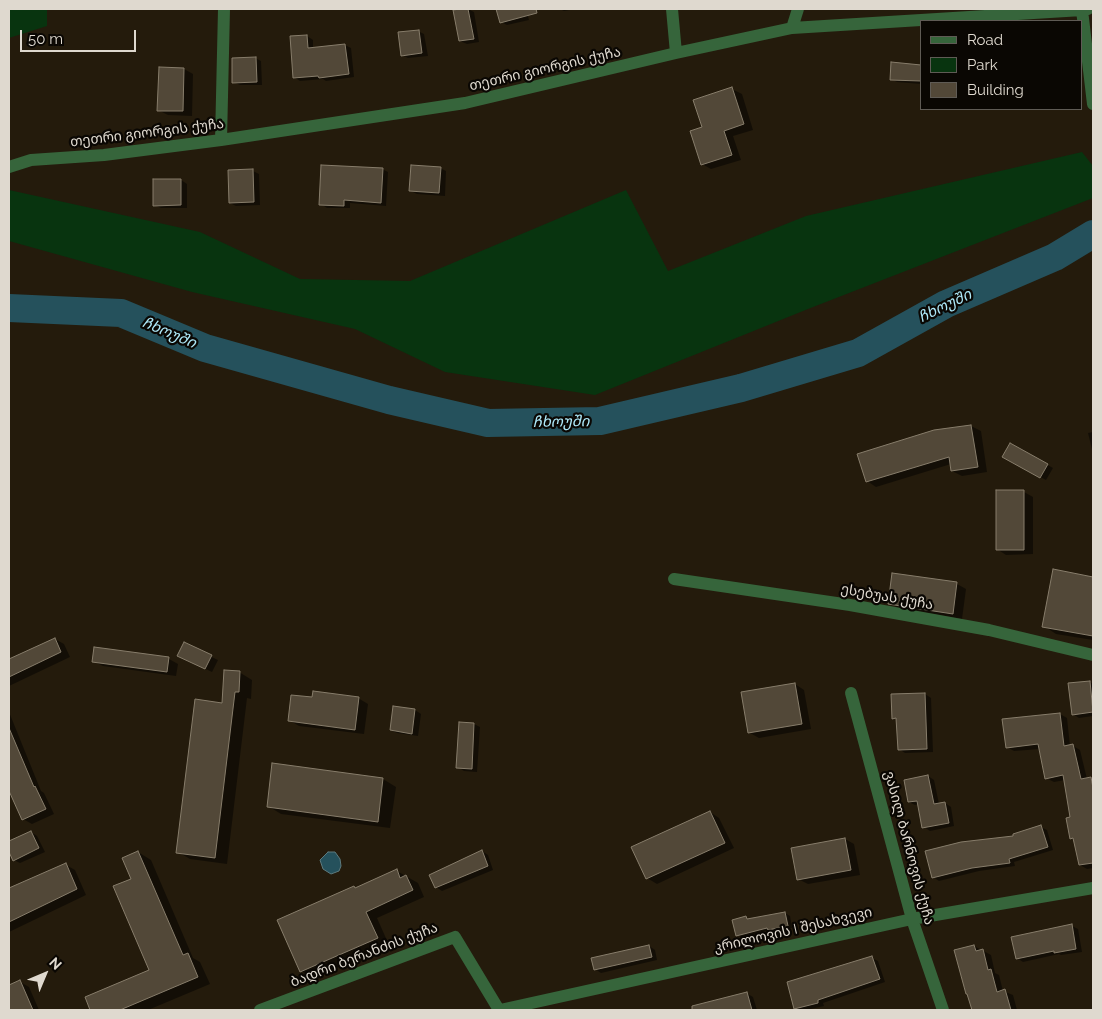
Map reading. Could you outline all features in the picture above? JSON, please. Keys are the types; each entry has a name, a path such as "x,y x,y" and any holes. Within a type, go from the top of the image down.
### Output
{"street":[{"path":"221,140 224,9"},
{"path":"672,9 676,53"},
{"path":"792,28 798,9"},
{"path":"1085,10 1093,104"},
{"name":"თეთრი გიორგის ქუჩა","path":"922,20 1085,10"},
{"name":"თეთრი გიორგის ქუჩა","path":"9,166 31,160 104,155 221,140 465,103 676,53 792,28 920,20"},
{"name":"ესებუას ქუჩა","path":"674,579 850,605 989,630 1093,655"},
{"name":"ვასილ ბარნოვის ქუჩა","path":"851,693 912,919 943,1010"},
{"name":"კრილოვის I შესახვევი","path":"500,1010 912,919 1093,888"},
{"name":"ბადრი ბერანძის ქუჩა","path":"260,1010 455,937 500,1010"}],"green space":[{"path":"9,9 47,9 47,26 9,38"},
{"path":"1082,152 1093,166 1093,198 808,309 595,395 445,372 355,329 192,292 9,241 9,190 200,232 300,279 410,281 626,190 668,271 806,216"}],"water":[{"path":"328,852 335,852 340,859 341,866 339,871 331,874 323,869 320,860"}],"building":[{"path":"468,9 474,39 459,41 453,10"},
{"path":"496,9 536,9 537,13 500,23"},
{"path":"419,30 422,53 401,56 398,32"},
{"path":"307,35 308,48 345,44 349,74 319,78 318,76 293,78 290,36"},
{"path":"256,57 257,82 232,83 232,58"},
{"path":"891,62 920,65 920,81 890,80"},
{"path":"159,67 184,68 183,111 157,111"},
{"path":"732,87 744,124 724,131 732,155 701,165 690,131 702,127 693,100"},
{"path":"321,165 383,168 381,203 344,200 344,206 319,205"},
{"path":"411,165 441,167 439,193 409,191"},
{"path":"253,169 254,202 229,203 228,170"},
{"path":"153,179 181,179 181,205 153,206"},
{"path":"971,425 978,467 951,471 949,457 866,482 857,454 934,430"},
{"path":"1010,443 1048,464 1040,478 1002,457"},
{"path":"996,490 1024,490 1024,550 996,550"},
{"path":"1053,569 1093,577 1093,636 1042,627"},
{"path":"892,573 957,582 953,614 888,604"},
{"path":"55,638 61,652 9,677 9,659"},
{"path":"184,642 212,655 205,669 177,656"},
{"path":"94,647 169,657 167,672 92,662"},
{"path":"224,670 240,671 239,692 235,692 215,858 176,853 195,699 222,703"},
{"path":"1090,681 1093,712 1072,715 1068,683"},
{"path":"795,683 802,724 748,733 741,692"},
{"path":"313,691 359,697 355,730 288,721 291,695 312,697"},
{"path":"925,693 927,749 898,750 896,718 892,719 891,694"},
{"path":"393,706 415,709 412,734 390,730"},
{"path":"1060,713 1064,746 1073,744 1081,779 1091,777 1093,788 1093,863 1079,865 1073,838 1070,839 1066,818 1070,817 1063,775 1045,779 1038,744 1006,748 1002,719"},
{"path":"459,722 474,723 472,769 456,768"},
{"path":"9,728 34,787 46,809 22,820 9,791"},
{"path":"272,763 383,778 378,822 267,807"},
{"path":"928,775 934,804 945,802 949,823 922,828 917,801 908,802 904,780"},
{"path":"710,811 725,843 646,879 631,847"},
{"path":"1041,825 1048,847 1009,859 1010,863 972,868 932,878 925,851 961,842 1013,836 1013,834"},
{"path":"31,831 39,848 13,861 9,852 9,841"},
{"path":"845,838 851,870 797,880 791,848"},
{"path":"482,850 488,866 435,888 429,875"},
{"path":"138,851 183,955 188,953 198,977 120,1010 90,1010 85,997 149,970 113,886 131,879 122,858"},
{"path":"66,863 77,889 9,922 9,888"},
{"path":"397,869 400,878 406,875 413,890 366,912 378,938 300,972 277,920"},
{"path":"785,912 788,926 768,930 767,928 736,936 732,920 746,916 747,919"},
{"path":"1072,924 1076,949 1054,953 1054,951 1016,959 1011,937"},
{"path":"649,945 652,957 594,970 591,958"},
{"path":"974,945 976,951 983,949 988,970 991,969 997,992 1005,989 1011,1010 972,1010 954,950"},
{"path":"872,956 880,979 818,1000 818,1003 794,1009 787,982"},
{"path":"20,980 33,1010 9,1010 9,985"},
{"path":"747,992 752,1010 692,1010 692,1006"}],"waterway":[{"name":"ჩხოუში","path":"9,308 121,313 205,348 389,400 488,423 600,421 741,388 858,353 946,304 1055,257 1093,234"}]}
